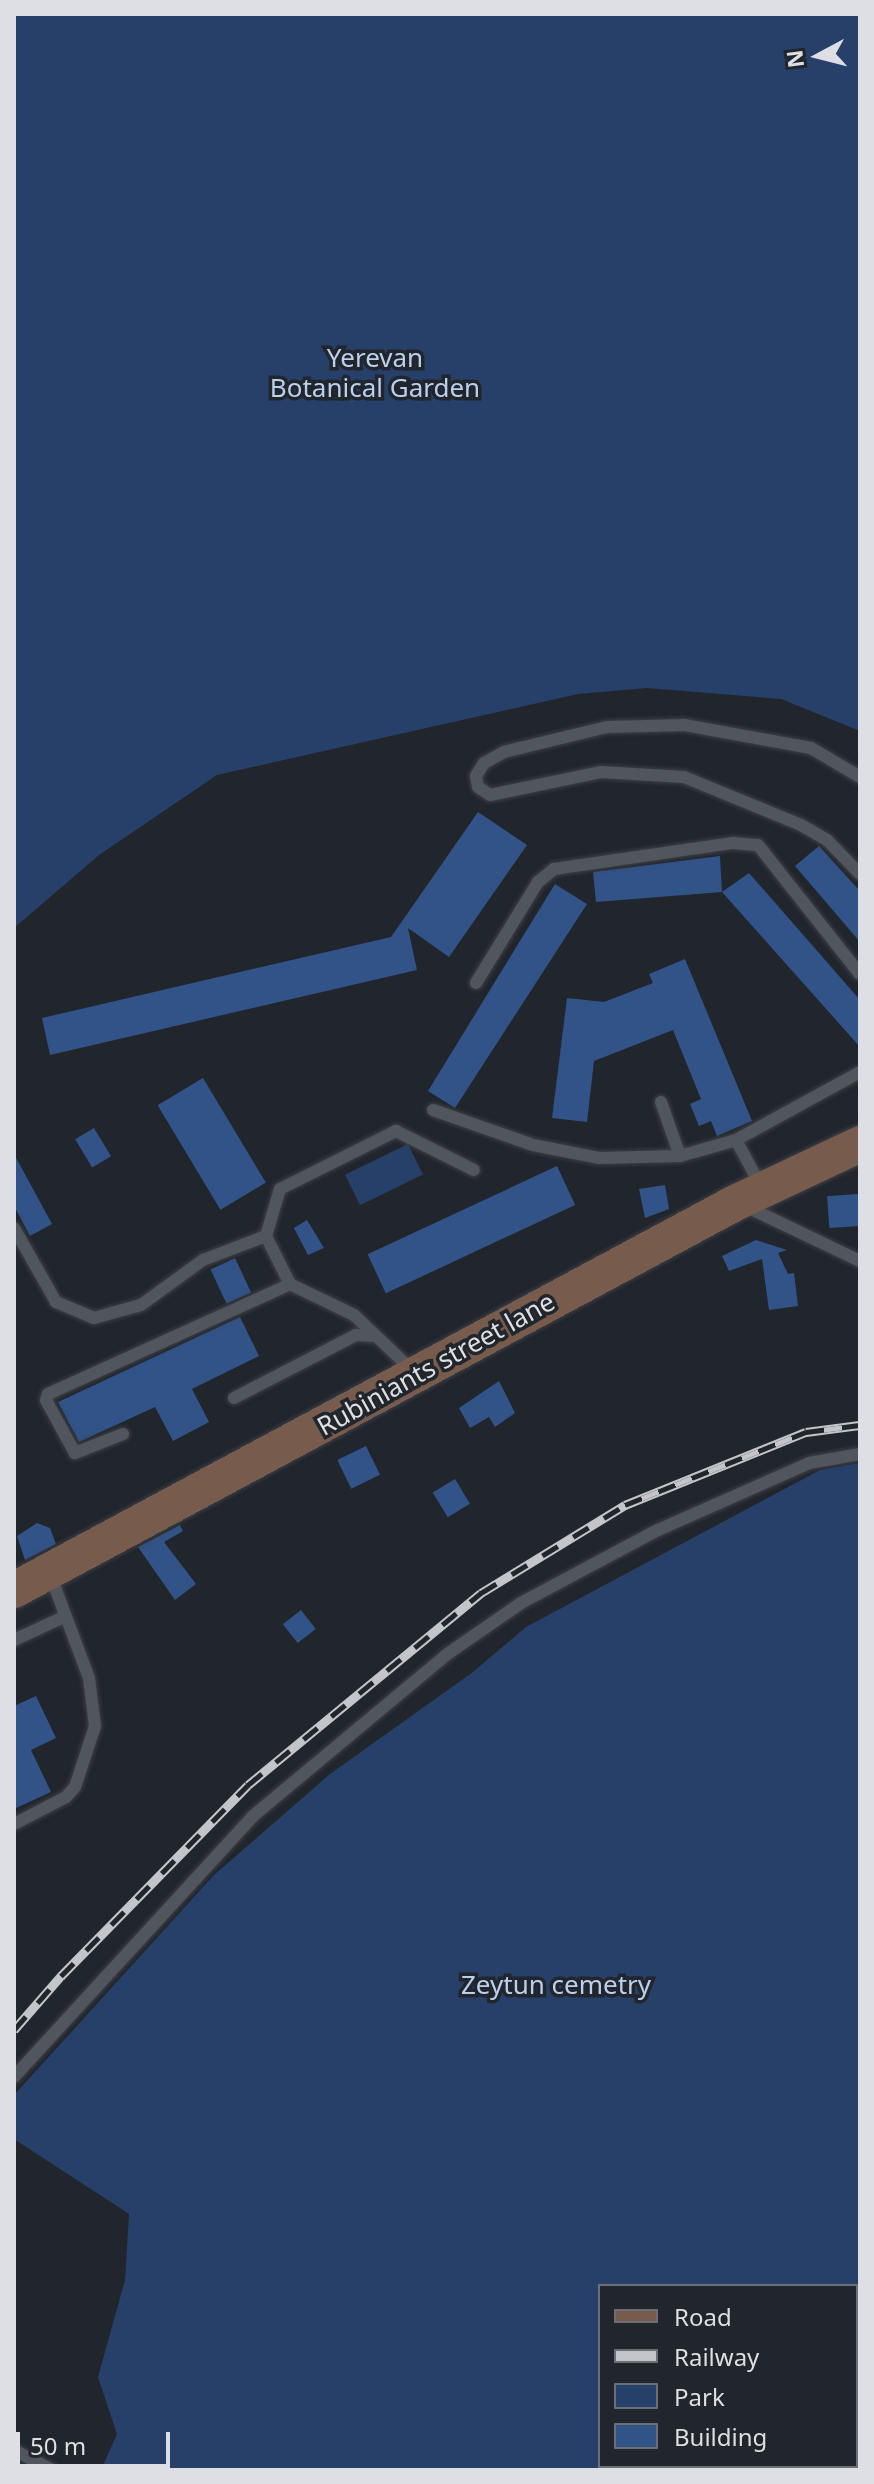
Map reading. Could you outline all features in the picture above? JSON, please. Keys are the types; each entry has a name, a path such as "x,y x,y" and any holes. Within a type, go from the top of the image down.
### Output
{"street":[{"name":"Rubiniants street lane","path":"14,1590 50,1574 750,1196 860,1144"}],"lane":[{"path":"860,777 811,748 685,725 607,727 504,752 484,763 476,776 478,787 490,795 601,772 684,777 801,825 827,840 860,874"},
{"path":"476,983 538,882 554,869 733,843 758,845 860,974"},
{"path":"433,1110 533,1145 599,1158 680,1156 736,1140 860,1072"},
{"path":"661,1102 680,1156"},
{"path":"417,1375 354,1315 290,1284 266,1236 280,1189 396,1131 474,1170"},
{"path":"736,1140 750,1196 860,1261"},
{"path":"14,1228 56,1302 94,1318 113,1317 141,1305 203,1260 266,1236"},
{"path":"123,1434 75,1453 46,1400 48,1394 290,1284"},
{"path":"234,1398 356,1335 376,1336"},
{"path":"14,2077 253,1816 446,1655 521,1603 658,1530 809,1463 860,1454"},
{"path":"14,1824 66,1797 83,1770 91,1739 95,1701 50,1574"},
{"path":"14,1640 66,1616"},
{"path":"14,2450 52,2470"}],"green space":[{"name":"Yerevan Botanical Garden","path":"14,14 860,14 860,731 781,699 647,688 578,694 217,775 99,855 14,928"},
{"path":"408,1144 423,1175 360,1205 345,1175"},
{"name":"Zeytun cemetry","path":"860,1463 860,2470 101,2470 117,2434 98,2377 125,2280 129,2214 14,2139 14,2095 214,1875 330,1774 473,1672 526,1627 820,1470"}],"building":[{"path":"478,812 527,845 449,957 408,928 417,970 50,1055 42,1018 391,937"},
{"path":"819,846 860,891 860,942 795,866"},
{"path":"720,856 722,892 596,902 593,872"},
{"path":"749,873 860,1000 860,1047 722,892"},
{"path":"555,884 587,904 455,1108 428,1091"},
{"path":"685,959 752,1121 717,1136 711,1121 699,1126 690,1104 701,1099 673,1030 594,1061 587,1122 552,1118 567,998 604,1002 653,983 649,974"},
{"path":"203,1078 266,1183 220,1210 158,1105"},
{"path":"94,1128 111,1156 92,1168 75,1139"},
{"path":"14,1154 52,1224 30,1236 14,1206"},
{"path":"557,1166 575,1205 386,1293 368,1254"},
{"path":"665,1185 669,1209 645,1218 639,1189"},
{"path":"858,1194 860,1226 829,1228 827,1196"},
{"path":"307,1220 324,1248 308,1255 294,1228"},
{"path":"756,1240 787,1250 778,1253 788,1274 794,1273 798,1306 769,1310 762,1259 729,1271 722,1256"},
{"path":"235,1258 251,1292 227,1304 211,1269"},
{"path":"240,1317 259,1356 192,1389 209,1422 173,1441 155,1407 79,1442 58,1402"},
{"path":"499,1381 515,1413 495,1427 489,1417 470,1428 459,1408"},
{"path":"366,1446 380,1475 351,1489 337,1460"},
{"path":"455,1479 470,1504 448,1517 433,1492"},
{"path":"37,1523 50,1528 56,1544 25,1560 17,1536"},
{"path":"180,1525 183,1531 164,1542 196,1584 175,1600 138,1547"},
{"path":"301,1610 316,1629 298,1643 283,1624"},
{"path":"36,1696 56,1738 31,1750 51,1792 14,1809 14,1706"}],"railway":[{"path":"14,2030 61,1976 248,1785 481,1593 625,1505 806,1432 860,1425"}]}
